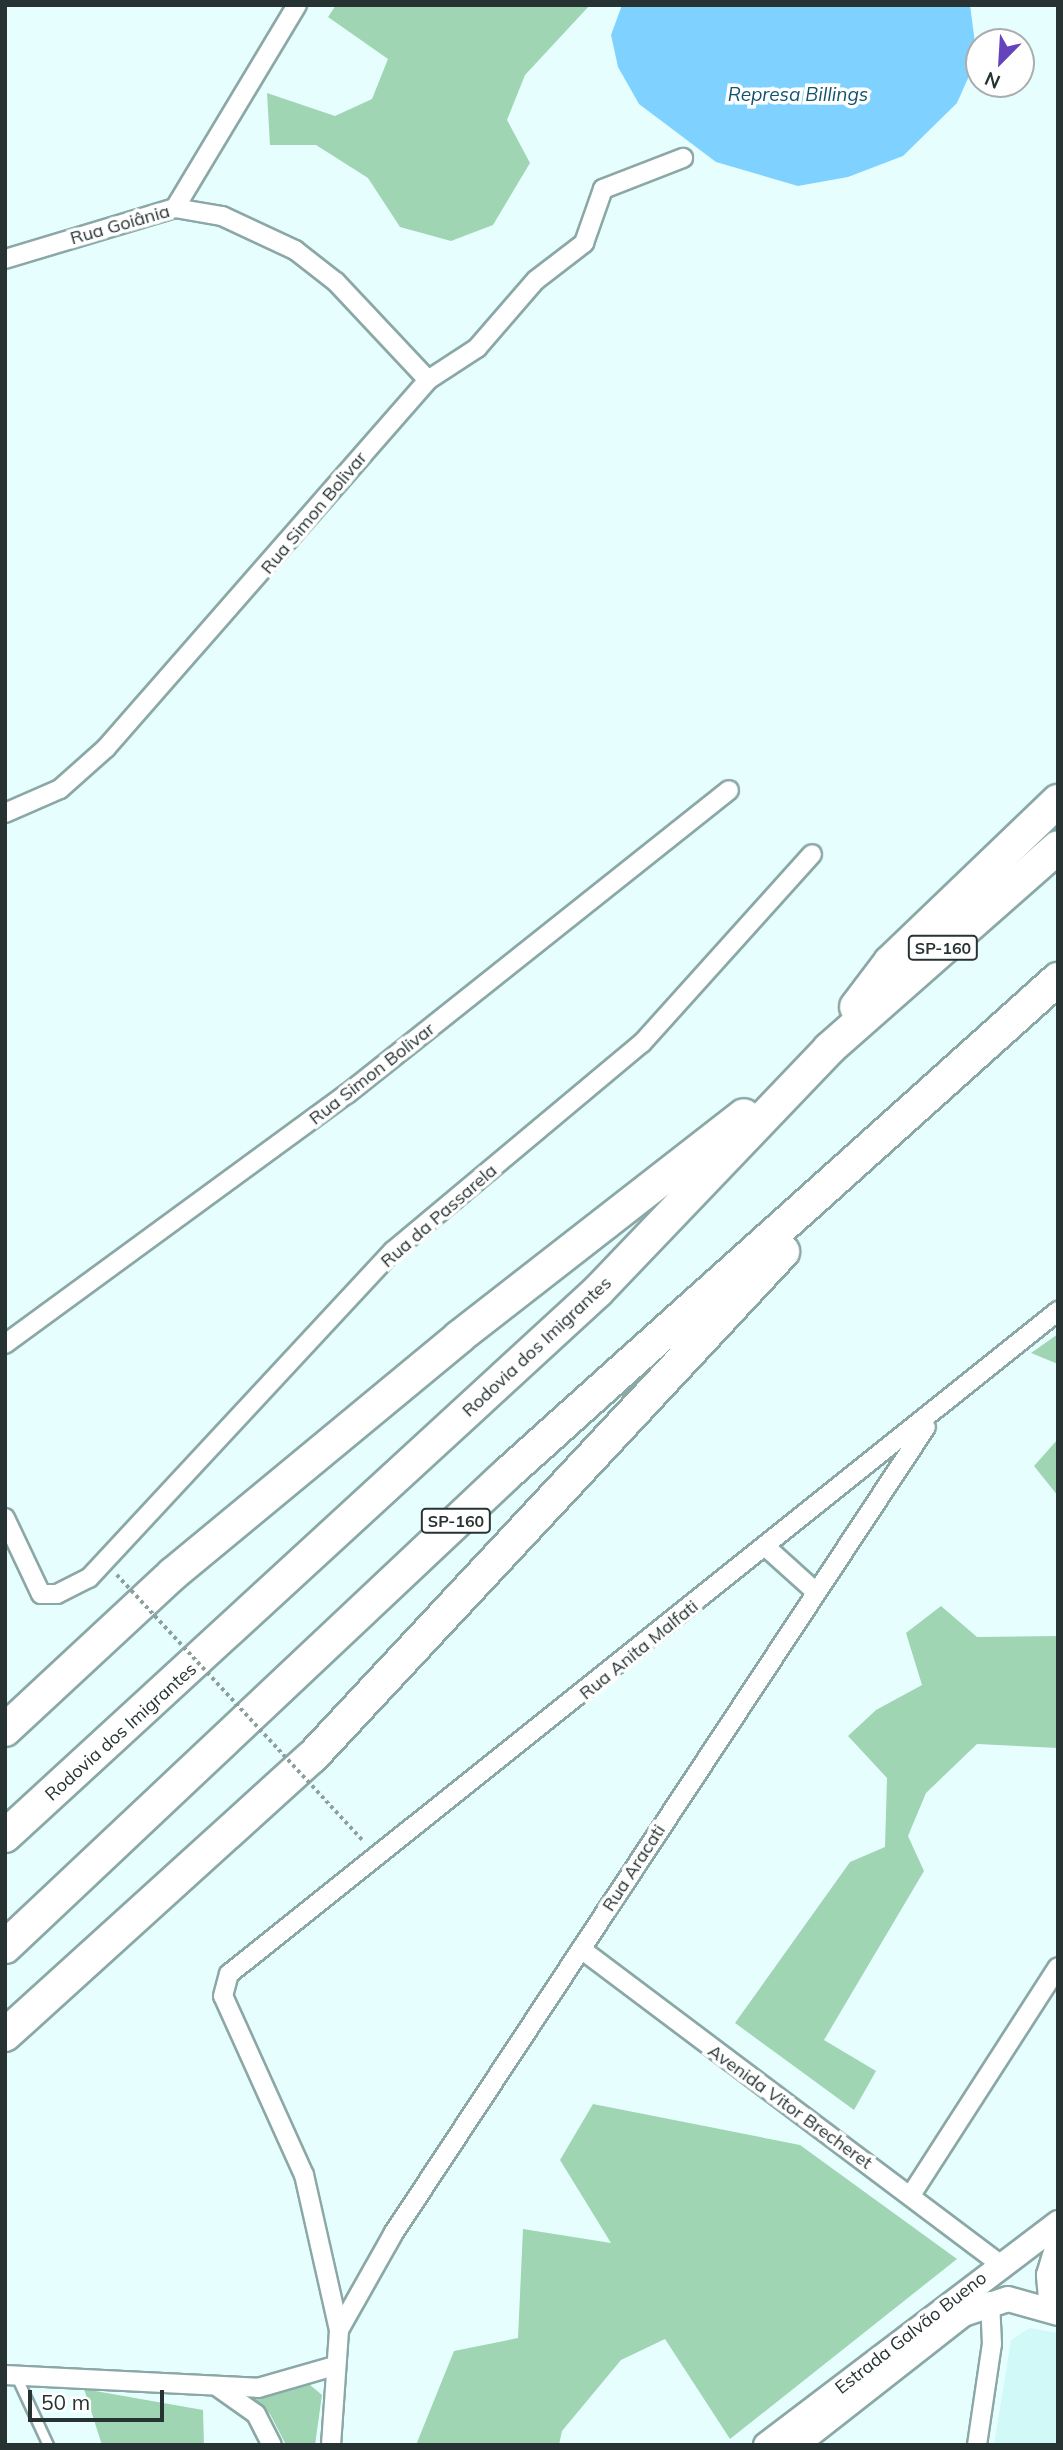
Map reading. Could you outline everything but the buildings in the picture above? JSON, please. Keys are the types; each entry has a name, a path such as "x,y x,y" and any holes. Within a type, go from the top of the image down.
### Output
{"highway":[{"path":"5,1730 173,1574 458,1337 829,1049 890,962 1058,801"},
{"name":"Rodovia dos Imigrantes","path":"5,1836 598,1292 829,1049 1058,847"},
{"name":"SP-160","path":"5,1947 507,1474 918,1108 1058,979"},
{"path":"5,2035 312,1757 918,1108"}],"main road":[{"name":"Estrada Galvão Bueno","path":"766,2445 1000,2264 1058,2223"},
{"path":"1055,2312 1049,2275 1058,2246"},
{"name":"Estrada Galvão Bueno","path":"796,2445 963,2314 990,2301 1055,2312"}],"street":[{"path":"174,208 297,5"},
{"name":"Rua Simon Bolivar","path":"5,813 60,789 85,770 200,645 428,380 488,339 536,280 584,243 603,189 683,158"},
{"name":"Rua Goiânia","path":"5,259 174,208 222,216 295,250 336,282 428,380"},
{"name":"Rua Simon Bolivar","path":"5,1344 346,1094 729,790"},
{"name":"Rua da Passarela","path":"5,1518 36,1588 57,1594 107,1561 393,1251 642,1043 813,854"},
{"name":"Rua Anita Malfati","path":"339,2330 304,2175 222,1989 239,1962 766,1547 1058,1311"},
{"name":"Rua Aracati","path":"339,2330 393,2234 937,1411"},
{"path":"766,1547 816,1592"},
{"name":"Avenida Vitor Brecheret","path":"581,1949 1000,2264"},
{"path":"911,2195 1058,1967"},
{"path":"976,2445 992,2344 990,2301"},
{"path":"331,2445 334,2366 339,2330"},
{"path":"10,2375 258,2388 334,2366"},
{"path":"219,2388 256,2414 272,2445"}],"lane":[{"path":"10,2375 48,2445"}],"path":[{"path":"117,1575 364,1842"}],"shaded area":[{"path":"1030,2328 1058,2333 1058,2445 994,2445 1011,2340"}],"green space":[{"path":"336,5 590,5 525,75 507,120 530,163 493,225 451,241 400,227 368,178 316,145 270,145 267,93 335,116 372,99 388,59 328,17"},
{"path":"1058,1334 1058,1364 1031,1353"},
{"path":"1058,1439 1058,1496 1034,1466"},
{"path":"941,1606 977,1637 1058,1636 1058,1748 977,1744 926,1793 908,1836 924,1871 824,2040 876,2071 854,2110 735,2023 850,1862 885,1847 887,1778 848,1736 876,1710 922,1685 906,1633"},
{"path":"593,2104 800,2145 957,2259 730,2439 665,2339 621,2360 562,2431 559,2445 416,2445 454,2351 518,2338 523,2229 611,2243 560,2160"},
{"path":"309,2384 322,2395 315,2445 286,2445 270,2414 246,2392"},
{"path":"84,2389 203,2410 204,2445 102,2445"}],"water":[{"name":"Represa Billings","path":"622,5 970,5 973,28 965,28 965,85 957,103 903,156 848,177 798,186 716,162 639,104 618,67 611,35"}]}
